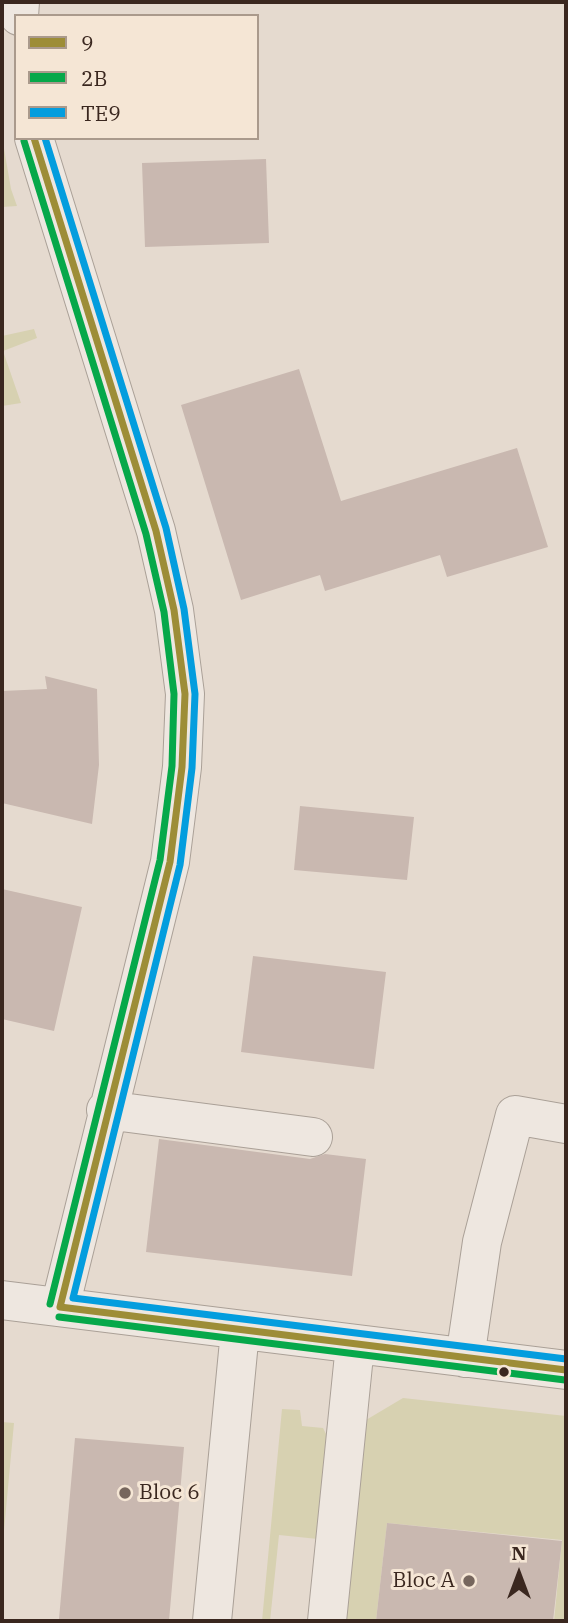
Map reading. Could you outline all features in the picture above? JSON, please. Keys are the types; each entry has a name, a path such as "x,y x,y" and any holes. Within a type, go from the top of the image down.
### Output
{"street":[{"path":"35,140 156,531 174,610 185,694 182,766 170,862 106,1110 60,1307"},
{"path":"106,1110 313,1137"},
{"path":"465,1358 482,1242 515,1115 566,1124"},
{"path":"2,1300 566,1370"},
{"path":"212,1621 240,1331"},
{"path":"327,1621 355,1345"}],"shaded area":[{"path":"2,137 11,189 17,206 2,207"},
{"path":"34,329 37,338 3,351 21,403 2,406 2,336"},
{"path":"403,1398 566,1416 566,1621 554,1621 562,1540 387,1523 376,1621 345,1621 366,1420"},
{"path":"282,1409 300,1410 302,1426 323,1428 328,1438 318,1539 279,1535 270,1621 262,1621"},
{"path":"2,1422 14,1423 2,1552"}],"building":[{"path":"266,159 269,243 145,247 142,163"},
{"path":"299,369 341,501 517,448 548,547 447,577 440,555 325,591 320,575 241,600 181,405"},
{"path":"45,676 97,689 99,765 92,824 2,803 2,691 47,689"},
{"path":"300,806 414,817 407,880 294,870"},
{"path":"2,889 82,907 54,1031 2,1019"},
{"path":"253,956 386,972 374,1069 241,1052"},
{"path":"159,1139 310,1159 325,1154 366,1159 352,1276 146,1252"},
{"name":"Bloc 6","path":"75,1438 184,1447 169,1621 59,1619"},
{"name":"Bloc A","path":"387,1523 562,1541 553,1621 376,1621"}],"transit line":[{"name":"9","path":"35,140 156,531 174,610 185,694 182,767 170,862 60,1307"},
{"name":"TE9","path":"46,140 166,528 184,609 195,694 192,768 180,865 73,1298 566,1359"},
{"name":"2B","path":"24,141 146,534 164,612 174,694 172,766 160,860 50,1304"},
{"name":"9","path":"60,1307 566,1370"},
{"name":"2B","path":"59,1317 565,1380"}],"place":[{"name":"Bloc 6","path":"125,1493"},
{"name":"Bloc A","path":"469,1581"}]}
